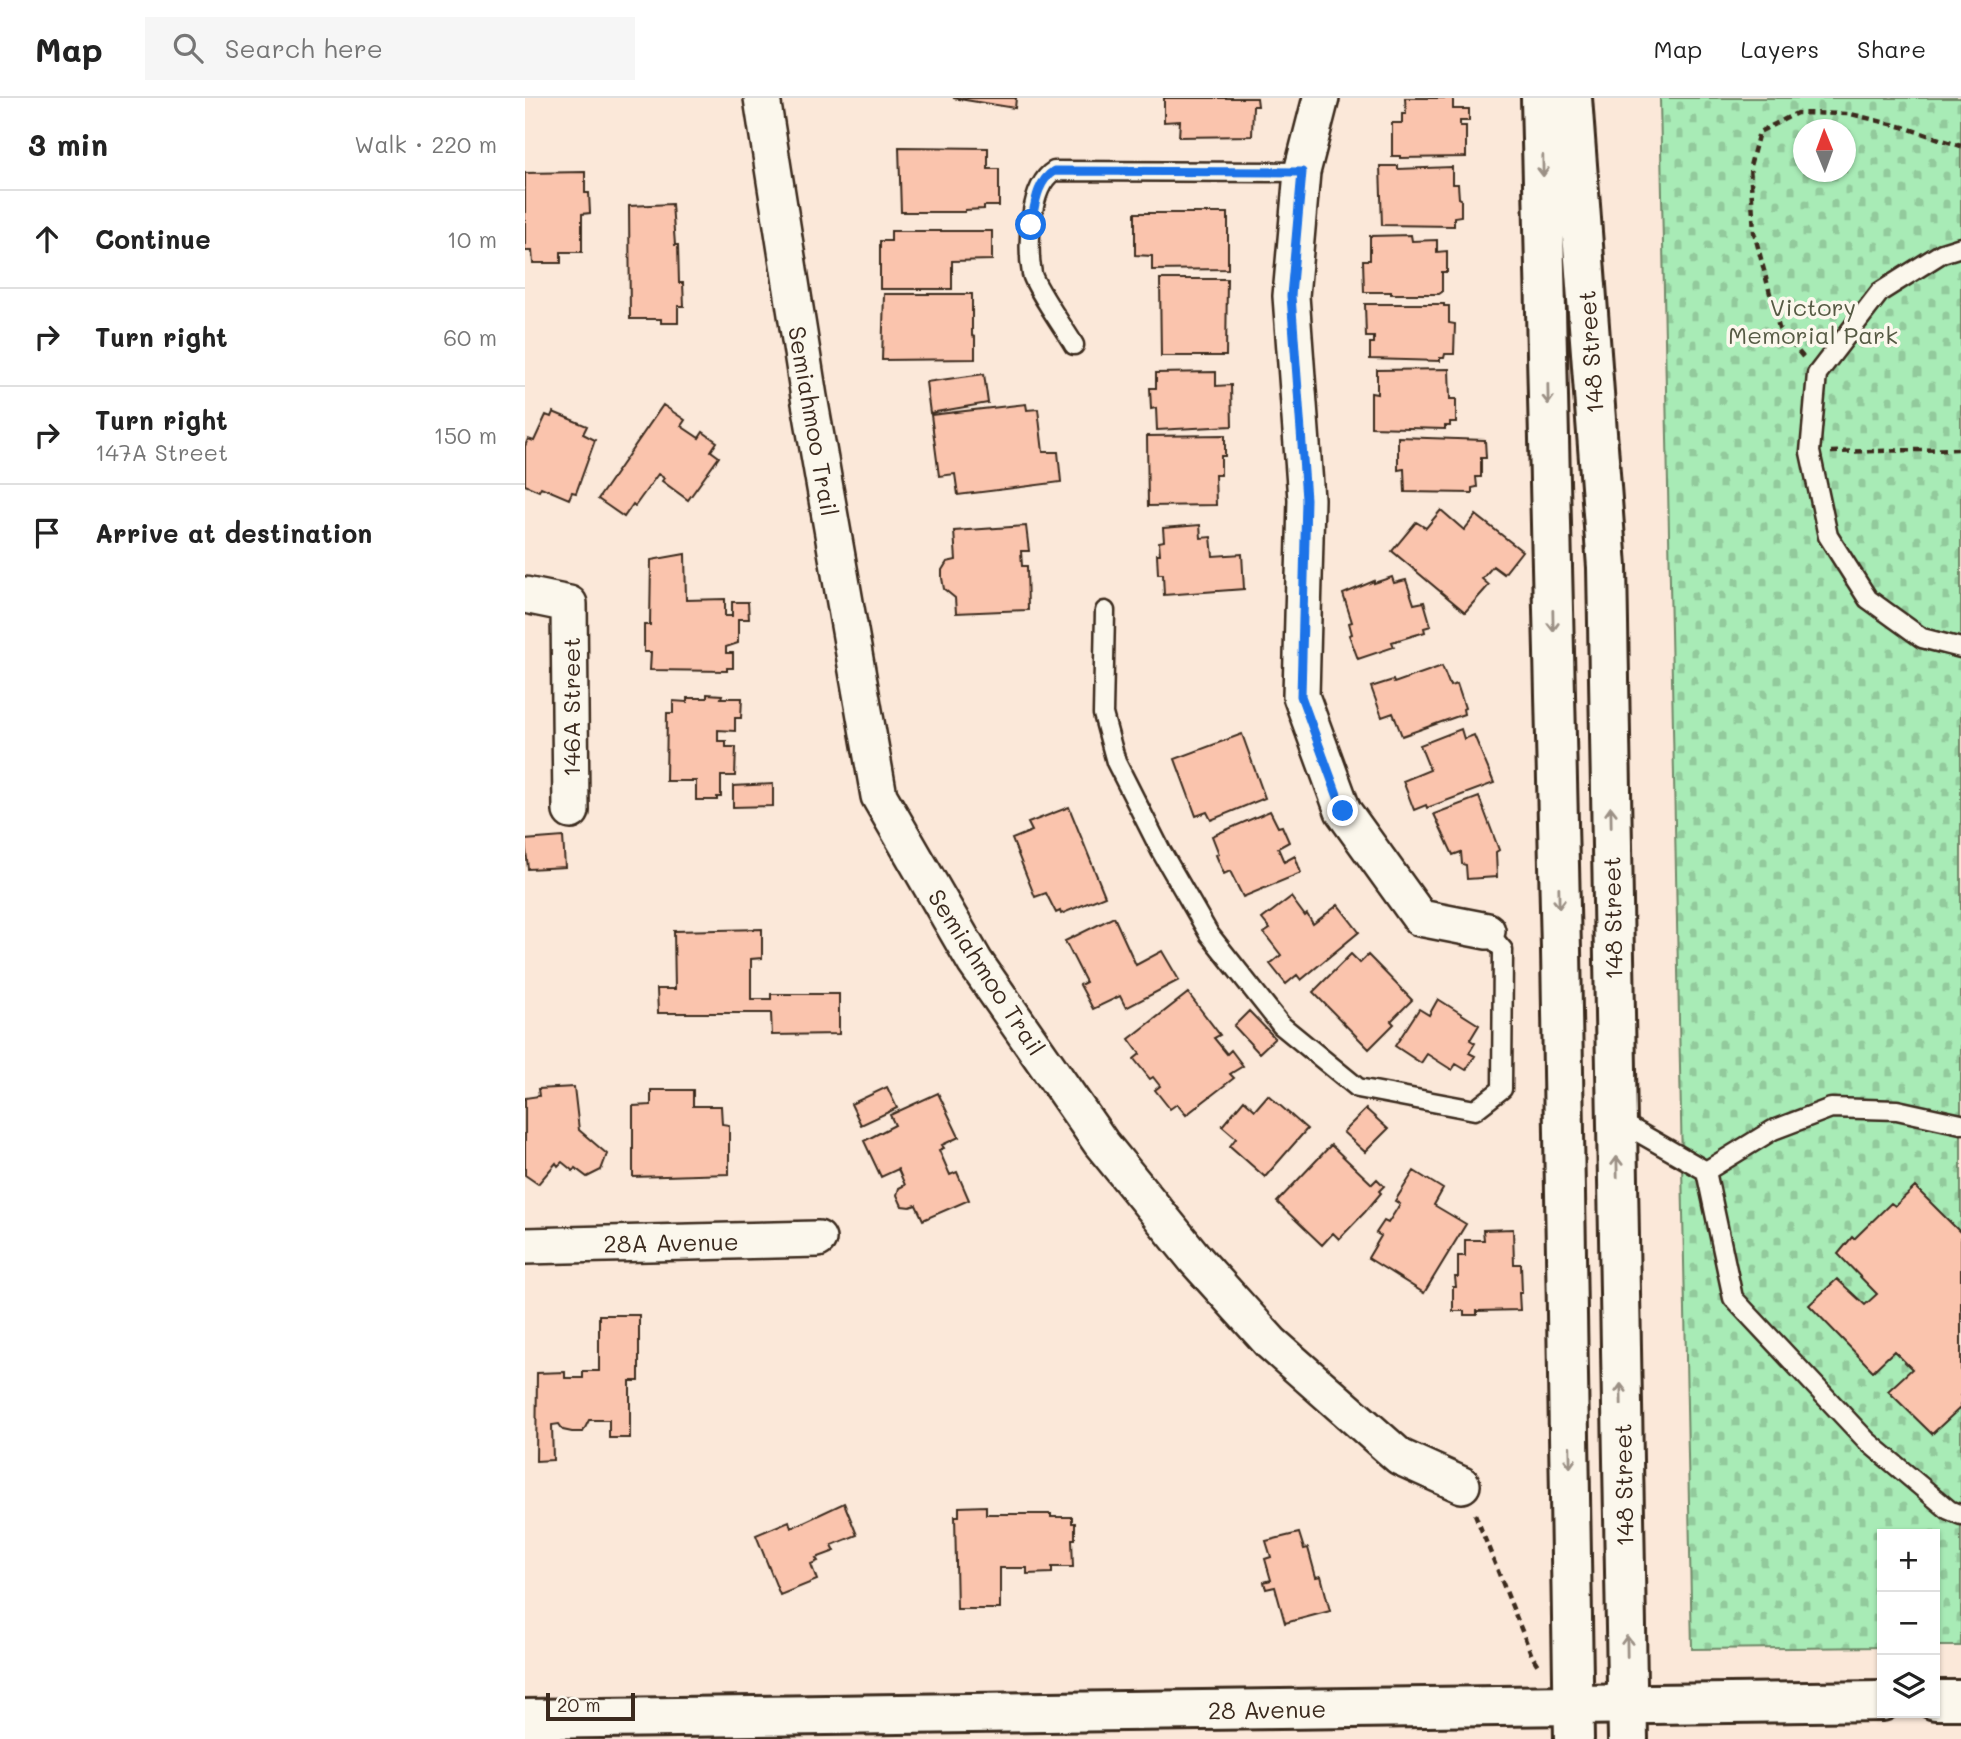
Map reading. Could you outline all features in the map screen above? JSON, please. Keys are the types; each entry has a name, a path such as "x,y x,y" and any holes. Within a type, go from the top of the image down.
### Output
{"main road":[{"name":"148 Street","path":"1541,98 1574,1722"},
{"name":"148 Street","path":"1573,98 1607,567 1628,1721"},
{"path":"1940,1700 1961,1700"},
{"name":"28 Avenue","path":"525,1719 1574,1722 1628,1721 1877,1701"}],"street":[{"name":"Semiahmoo Trail","path":"762,98 809,397 879,796 975,962 1101,1143 1196,1260 1271,1343 1400,1457 1462,1485"},
{"path":"1321,98 1302,172 1291,296 1306,499 1301,696 1343,811 1420,918 1487,931"},
{"name":"146A Street","path":"525,595 569,604 571,811"},
{"name":"28A Avenue","path":"525,1246 818,1238"}],"lane":[{"path":"1074,345 1033,276 1031,225 1041,184 1046,176 1054,171 1302,172"},
{"path":"1961,247 1942,253 1880,292 1817,374 1809,452 1828,536 1868,599 1922,638 1961,648"},
{"path":"1105,611 1103,714 1116,762 1161,851 1209,934 1281,1024 1358,1088 1475,1110 1503,1089 1503,950 1487,931"},
{"path":"1706,1171 1773,1130 1831,1108 1898,1110 1961,1124"},
{"path":"1616,1119 1706,1171 1733,1298 1867,1441 1949,1510 1961,1515"}],"path":[{"path":"1817,374 1779,328 1754,232 1750,166 1759,132 1797,113 1851,114 1961,146"},
{"path":"1809,452 1961,449"},
{"path":"1462,1485 1532,1656 1543,1674"}],"green space":[{"name":"Victory Memorial Park","path":"1660,98 1961,98 1961,1646 1940,1646 1940,1529 1877,1529 1877,1647 1692,1649"}],"building":[{"path":"953,98 1016,98 1015,108"},
{"path":"1164,98 1257,98 1258,106 1253,106 1252,136 1179,137 1180,121 1164,122"},
{"path":"1405,98 1453,98 1453,109 1469,109 1469,121 1460,121 1460,126 1466,126 1466,157 1392,156 1392,123 1402,123 1402,114 1406,114"},
{"path":"899,147 988,148 988,169 999,169 999,206 984,206 984,209 965,212 901,212"},
{"path":"1380,166 1398,166 1398,169 1452,167 1452,184 1458,184 1461,199 1461,216 1454,217 1454,226 1382,225"},
{"path":"585,172 585,193 589,193 590,213 582,214 582,252 561,252 561,263 533,263 532,251 525,251 525,173"},
{"path":"672,204 675,245 678,245 679,283 683,283 684,306 678,306 678,323 661,323 661,319 630,319 629,206"},
{"path":"1135,213 1228,213 1228,269 1152,270 1152,256 1135,255"},
{"path":"891,231 992,231 992,260 952,261 952,289 880,289 880,241 891,241"},
{"path":"1411,235 1412,241 1437,240 1437,252 1447,251 1447,272 1442,272 1442,292 1364,292 1363,260 1370,260 1370,236"},
{"path":"1160,279 1227,279 1226,356 1161,356"},
{"path":"884,294 972,294 975,359 882,360"},
{"path":"1365,304 1449,306 1449,323 1455,324 1454,354 1445,354 1440,361 1370,359 1370,343 1374,343 1374,337 1366,337"},
{"path":"1449,369 1450,399 1456,399 1456,422 1450,422 1450,426 1445,426 1445,429 1371,427 1371,393 1377,394 1377,370"},
{"path":"1216,372 1216,386 1231,385 1232,426 1157,430 1156,408 1151,409 1150,388 1156,388 1156,373"},
{"path":"984,374 988,403 930,413 926,382"},
{"path":"1026,404 1027,410 1038,409 1043,452 1058,452 1061,482 958,495 955,474 939,476 931,415"},
{"path":"663,405 685,420 681,426 699,438 703,432 717,442 711,451 719,457 688,500 662,481 664,478 658,474 624,517 598,499"},
{"path":"553,412 587,426 583,434 595,440 576,493 572,492 569,499 541,487 539,491 525,485 525,446 528,439 534,441 546,415 551,417"},
{"path":"1225,435 1221,475 1215,475 1216,505 1148,506 1147,436"},
{"path":"1398,437 1485,440 1486,458 1481,458 1481,477 1476,477 1477,487 1472,488 1472,493 1405,492 1404,469 1398,470"},
{"path":"1441,510 1464,530 1476,515 1522,551 1504,574 1493,566 1482,579 1489,585 1465,612 1392,551 1416,522 1426,528"},
{"path":"1200,525 1201,538 1211,537 1213,556 1242,554 1244,589 1164,595 1163,574 1158,574 1157,554 1160,554 1159,542 1164,541 1163,528"},
{"path":"1026,526 1029,551 1021,551 1022,566 1027,566 1028,610 956,613 955,598 944,589 942,578 942,570 947,562 956,560 954,531"},
{"path":"685,554 686,600 725,599 725,616 732,616 732,602 748,602 749,619 738,619 738,643 726,647 726,653 733,653 733,668 727,668 727,671 650,670 651,652 644,652 644,625 650,625 651,560"},
{"path":"1392,577 1394,583 1406,580 1414,604 1424,602 1431,626 1424,628 1425,632 1392,642 1394,647 1358,659 1349,635 1352,634 1349,623 1352,622 1343,594 1374,581"},
{"path":"1442,666 1450,686 1457,684 1465,708 1464,714 1402,736 1393,713 1382,717 1371,687 1393,680 1394,683"},
{"path":"707,694 722,695 721,698 742,698 741,718 735,718 735,731 718,730 718,741 726,741 726,747 736,747 735,776 721,776 721,797 717,797 717,800 696,800 696,781 666,781 667,713 673,713 673,701 687,702 687,698 707,698"},
{"path":"1461,729 1464,739 1474,735 1494,783 1427,808 1426,805 1414,810 1403,781 1430,770 1420,745"},
{"path":"1242,734 1265,798 1211,820 1207,812 1196,816 1175,759"},
{"path":"773,784 773,806 733,807 733,786"},
{"path":"1479,797 1499,850 1496,852 1497,877 1467,879 1461,852 1453,855 1434,814"},
{"path":"1069,807 1105,896 1061,914 1060,911 1056,913 1046,893 1035,897 1012,839 1032,831 1028,823"},
{"path":"1270,811 1278,827 1282,826 1289,842 1278,848 1284,862 1295,856 1301,873 1243,897 1230,871 1224,874 1212,836"},
{"path":"563,837 565,867 528,869 525,840"},
{"path":"1291,897 1313,924 1338,905 1359,932 1301,980 1297,975 1286,984 1270,964 1281,955 1264,933 1270,929 1262,919"},
{"path":"1114,917 1136,965 1162,951 1179,980 1126,1008 1120,996 1093,1009 1080,985 1086,982 1065,941"},
{"path":"762,929 762,958 751,959 751,999 771,999 771,994 839,994 839,1034 772,1035 771,1013 658,1013 657,989 675,989 674,931"},
{"path":"1351,954 1360,963 1368,955 1412,1000 1391,1021 1394,1024 1369,1049 1313,992"},
{"path":"1188,993 1220,1035 1214,1038 1227,1054 1231,1050 1243,1066 1230,1074 1234,1078 1186,1115 1177,1104 1170,1109 1155,1090 1160,1086 1153,1077 1150,1079 1134,1059 1140,1054 1129,1039"},
{"path":"1438,999 1479,1025 1470,1040 1475,1043 1469,1053 1475,1056 1466,1070 1456,1064 1452,1070 1427,1054 1421,1063 1395,1046 1419,1009 1429,1015"},
{"path":"1249,1011 1275,1038 1259,1053 1234,1026"},
{"path":"574,1087 579,1130 607,1154 601,1170 587,1177 562,1162 558,1166 556,1163 538,1184 525,1175 525,1098 539,1096 538,1089"},
{"path":"887,1087 897,1108 861,1125 851,1104"},
{"path":"651,1090 693,1090 693,1106 721,1106 722,1124 729,1125 729,1174 633,1177 633,1106 651,1105"},
{"path":"938,1093 959,1137 942,1145 944,1148 939,1150 950,1175 957,1172 969,1200 923,1220 916,1205 902,1206 897,1195 899,1188 905,1185 898,1169 881,1177 864,1141 895,1125 890,1115"},
{"path":"1268,1095 1307,1129 1265,1177 1230,1146 1236,1138 1222,1126 1244,1100 1255,1110"},
{"path":"1366,1109 1388,1129 1365,1152 1343,1132"},
{"path":"1331,1145 1372,1184 1377,1179 1384,1186 1365,1212 1339,1239 1333,1233 1322,1245 1277,1202"},
{"path":"1414,1171 1443,1189 1434,1205 1466,1224 1424,1293 1368,1258 1381,1236 1376,1233 1384,1221 1388,1223 1400,1204 1395,1201"},
{"path":"1915,1187 1961,1233 1961,1407 1932,1434 1888,1391 1912,1369 1894,1351 1873,1371 1809,1305 1837,1279 1865,1305 1877,1294 1838,1254 1852,1237 1854,1239 1891,1203 1895,1206"},
{"path":"1513,1229 1514,1264 1521,1264 1520,1310 1477,1311 1477,1315 1464,1315 1464,1311 1453,1311 1453,1287 1456,1287 1455,1277 1458,1277 1458,1256 1465,1256 1465,1240 1484,1240 1483,1230"},
{"path":"599,1315 639,1315 639,1381 630,1381 630,1438 609,1438 609,1420 589,1420 583,1432 563,1430 559,1424 552,1425 553,1460 536,1461 537,1373 565,1372 565,1378 583,1378 583,1371 599,1371"},
{"path":"844,1503 857,1535 832,1545 835,1551 816,1558 818,1561 811,1564 817,1580 780,1595 756,1535 789,1521 791,1528"},
{"path":"986,1506 986,1514 1051,1514 1051,1517 1072,1517 1072,1523 1075,1523 1075,1539 1072,1539 1073,1567 1052,1567 1052,1573 1027,1574 1027,1568 1000,1568 1000,1609 957,1609 955,1516 959,1516 959,1507"},
{"path":"1299,1533 1304,1549 1308,1548 1316,1577 1321,1576 1330,1611 1285,1623 1275,1587 1266,1589 1264,1582 1271,1580 1265,1559 1271,1557 1266,1541"}],"route":[{"path":"1031,225 1041,184 1046,176 1054,171 1302,172 1291,296 1306,499 1301,696 1343,811"}]}
